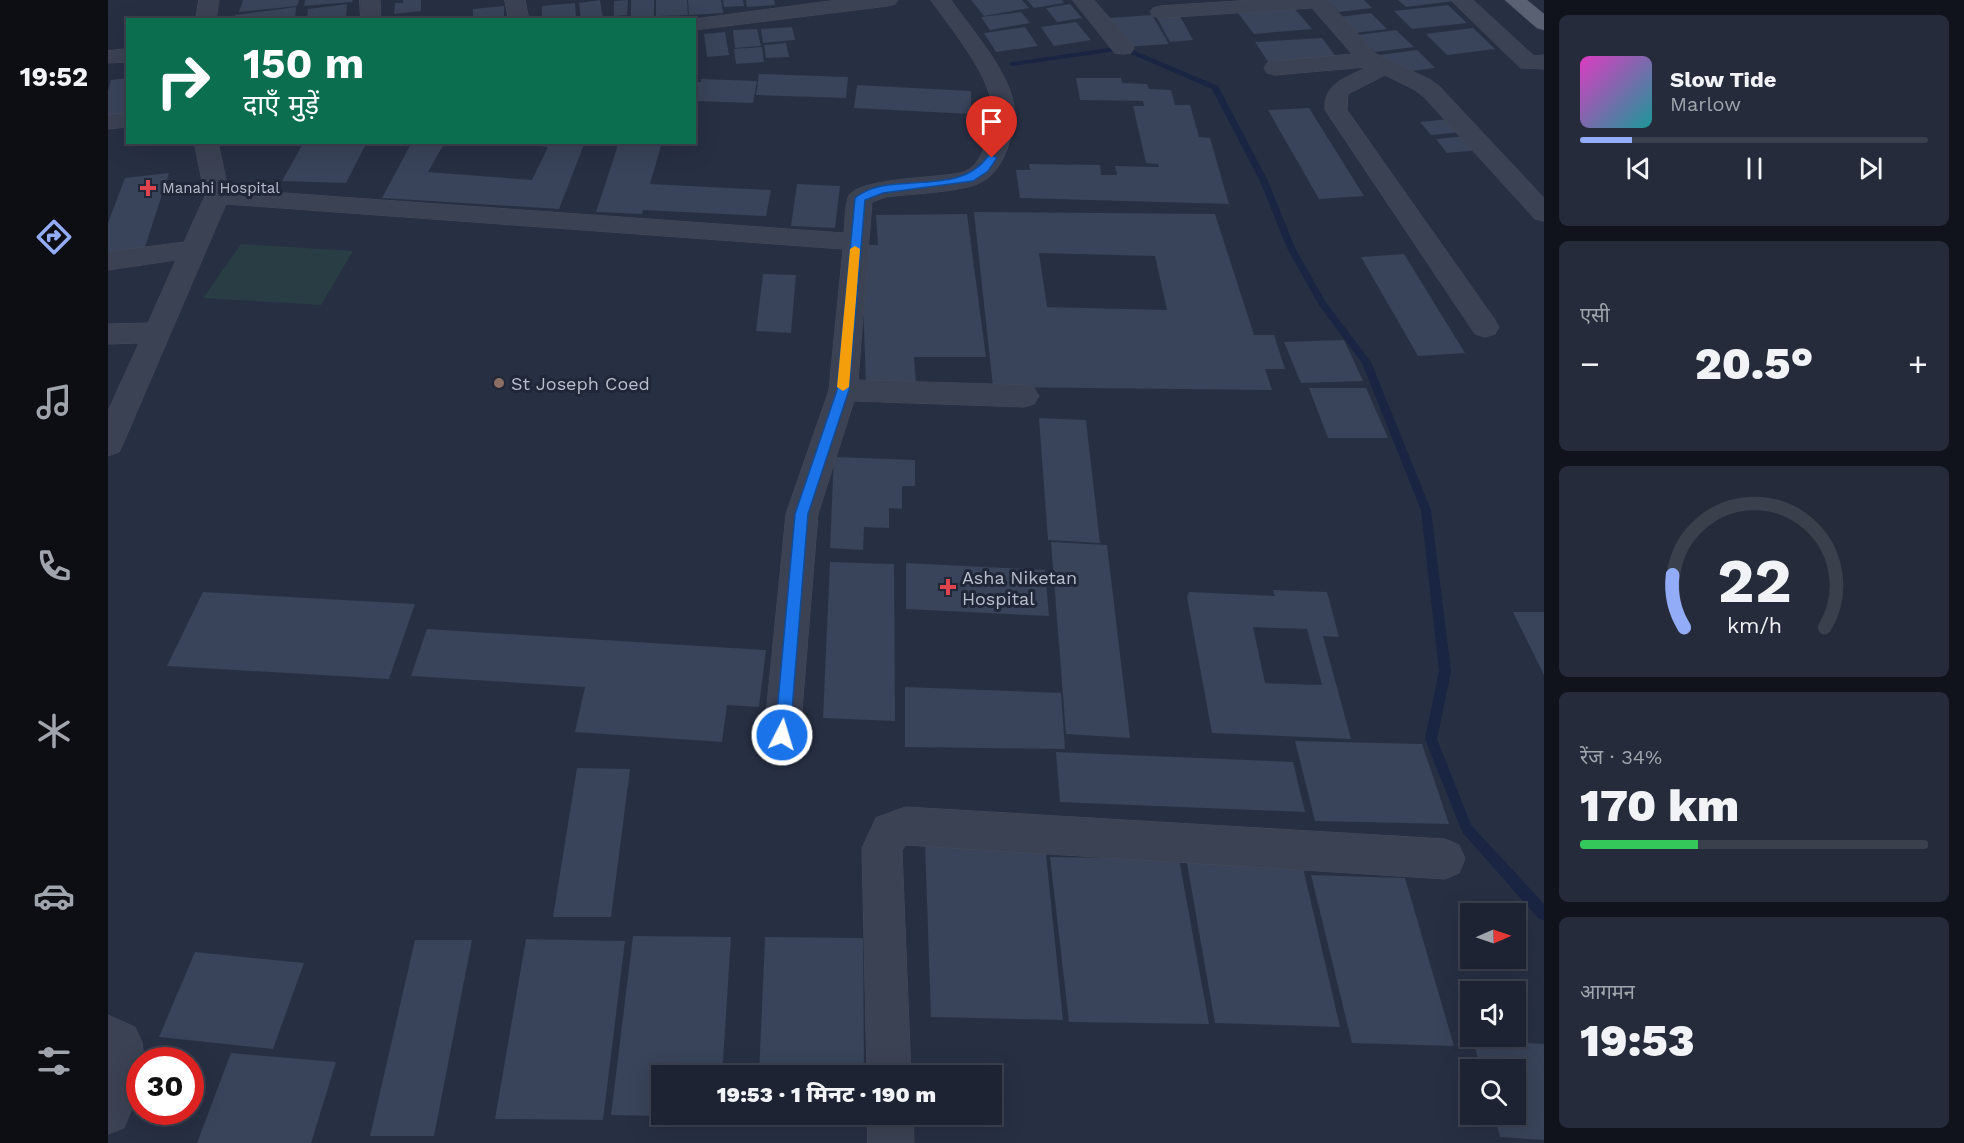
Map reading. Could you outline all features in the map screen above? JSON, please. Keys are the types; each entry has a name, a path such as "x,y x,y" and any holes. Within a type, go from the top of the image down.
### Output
{"main road":[{"path":"1515,0 1544,24"}],"street":[{"path":"206,18 209,0"},
{"path":"370,0 371,18"},
{"path":"516,0 519,18"},
{"path":"696,24 888,0"},
{"path":"782,735 802,514 843,390 860,198 882,190 969,179 984,169 992,158 1002,128 1003,106 993,79 940,0"},
{"path":"1083,0 1123,48"},
{"path":"1461,0 1529,63 1544,62"},
{"path":"1160,12 1317,1 1376,63 1432,93 1544,213"},
{"path":"108,57 126,55"},
{"path":"1275,68 1376,63"},
{"path":"1376,63 1339,90 1335,98 1336,110 1485,327"},
{"path":"108,122 126,120"},
{"path":"108,444 217,196 206,144"},
{"path":"217,196 855,242"},
{"path":"108,261 193,249"},
{"path":"108,334 157,332"},
{"path":"843,390 1024,396"},
{"path":"889,1065 882,848 890,832 906,825 1445,859"},
{"path":"108,1037 120,1042 124,1073 108,1112"},
{"path":"890,1125 891,1143"}],"shaded area":[{"path":"241,244 353,251 321,305 203,298"}],"building":[{"path":"243,0 299,0 297,6 239,12"},
{"path":"305,0 352,0 353,2 304,6"},
{"path":"403,0 421,0 421,11 394,14 395,3 403,3"},
{"path":"600,0 603,18 581,18 579,3"},
{"path":"628,0 627,15 614,16 614,1"},
{"path":"631,0 654,0 654,16 631,17"},
{"path":"656,0 687,0 688,15 656,16"},
{"path":"688,0 721,0 723,13 689,15"},
{"path":"723,0 743,0 744,6 724,7"},
{"path":"746,0 774,0 775,5 747,7"},
{"path":"971,0 1022,0 1029,8 984,16"},
{"path":"1027,0 1062,0 1064,3 1034,8"},
{"path":"1327,0 1364,0 1372,8 1339,12"},
{"path":"1398,0 1455,0 1455,1 1406,7"},
{"path":"575,3 576,18 542,18 542,6"},
{"path":"347,4 346,18 307,18 308,9"},
{"path":"1070,4 1082,18 1057,22 1046,8"},
{"path":"1448,5 1467,23 1412,29 1394,11"},
{"path":"504,6 504,18 473,18 473,9"},
{"path":"296,7 295,18 234,18 235,15"},
{"path":"1294,8 1312,29 1254,34 1238,13"},
{"path":"1021,12 1030,23 990,30 981,17"},
{"path":"1371,13 1387,29 1355,33 1339,17"},
{"path":"1152,15 1169,44 1124,47 1109,18"},
{"path":"1180,16 1193,40 1170,42 1157,18"},
{"path":"1076,22 1091,40 1054,46 1041,27"},
{"path":"792,27 795,40 763,43 761,29"},
{"path":"1025,27 1038,46 996,52 984,33"},
{"path":"1473,28 1495,49 1447,55 1426,34"},
{"path":"757,29 761,46 735,48 733,30"},
{"path":"1396,30 1414,47 1375,52 1358,35"},
{"path":"725,32 729,55 707,57 704,34"},
{"path":"1322,38 1337,58 1269,63 1255,42"},
{"path":"786,43 789,57 766,58 764,45"},
{"path":"762,47 764,62 736,64 734,49"},
{"path":"1417,50 1435,68 1396,73 1379,55"},
{"path":"759,74 848,77 846,98 756,95"},
{"path":"126,78 126,114 108,116 108,91 111,80"},
{"path":"1076,78 1121,78 1122,83 1147,84 1149,89 1171,90 1175,105 1190,105 1199,137 1210,138 1229,204 1020,198 1016,170 1030,170 1029,164 1100,165 1101,175 1117,175 1115,166 1159,167 1158,164 1146,163 1133,106 1144,106 1143,101 1080,100"},
{"path":"701,79 757,81 753,103 696,101 696,82 701,82"},
{"path":"857,85 971,91 971,114 854,108"},
{"path":"1309,108 1364,196 1319,199 1268,110"},
{"path":"1450,119 1462,132 1431,135 1420,122"},
{"path":"1468,136 1480,150 1447,153 1436,139"},
{"path":"303,144 366,144 346,183 282,181"},
{"path":"411,144 444,144 428,172 532,180 548,147 525,144 584,144 559,209 382,198"},
{"path":"618,144 661,144 650,184 771,190 766,216 643,210 642,214 596,212"},
{"path":"169,173 144,250 108,253 108,223 125,178"},
{"path":"797,184 840,186 835,228 791,226"},
{"path":"974,212 1215,214 1254,335 1274,335 1285,369 1265,369 1272,390 993,387","holes":["1039,253 1155,256 1167,310 1047,307"]},
{"path":"967,214 986,357 914,357 916,383 866,383 861,245 878,245 876,215"},
{"path":"1404,254 1465,353 1418,356 1361,257"},
{"path":"763,274 796,275 791,333 756,331"},
{"path":"1344,340 1363,381 1301,383 1284,342"},
{"path":"1309,388 1366,388 1388,438 1328,438"},
{"path":"1039,418 1086,420 1100,543 1048,540"},
{"path":"834,457 915,460 915,486 902,486 902,509 889,508 889,528 864,527 863,550 830,548"},
{"path":"1051,542 1107,545 1130,738 1066,734"},
{"path":"830,562 894,564 895,721 823,718"},
{"path":"906,563 1045,570 1049,616 906,609"},
{"path":"1273,590 1327,592 1339,637 1323,636 1351,739 1212,733 1187,597 1189,592 1275,596","holes":["1253,627 1307,629 1322,685 1265,683"]},
{"path":"203,592 415,604 389,679 167,666"},
{"path":"1513,612 1544,612 1544,675"},
{"path":"427,629 766,650 759,707 727,705 722,742 575,732 585,687 411,676"},
{"path":"905,687 1061,693 1065,749 905,747"},
{"path":"1295,741 1422,744 1449,824 1315,821"},
{"path":"1056,752 1293,762 1305,812 1060,802"},
{"path":"577,768 630,769 611,917 553,917"},
{"path":"925,843 1045,845 1063,1020 931,1017"},
{"path":"1185,852 1300,855 1340,1027 1215,1023"},
{"path":"1050,857 1179,859 1209,1024 1069,1022"},
{"path":"1311,875 1405,878 1454,1046 1352,1043"},
{"path":"633,936 731,937 723,1065 651,1065 651,1116 611,1115"},
{"path":"765,937 863,938 864,1065 759,1065"},
{"path":"526,939 625,941 603,1120 495,1119"},
{"path":"415,940 472,940 434,1136 370,1136"},
{"path":"195,952 304,963 273,1049 159,1037"},
{"path":"1526,1043 1544,1044 1544,1140 1500,1137 1497,1125 1526,1125 1526,1059 1478,1059 1475,1047 1526,1047"},
{"path":"231,1053 336,1062 311,1143 197,1143"}],"waterway":[{"path":"1012,64 1123,48 1215,88 1264,181 1291,248 1322,303 1366,362 1426,510 1445,671 1431,739 1467,829 1544,914"}],"slow traffic":[{"path":"843,387 855,249"}],"place":[{"name":"Manahi Hospital","path":"148,188"},
{"name":"St Joseph Coed","path":"499,383"},
{"name":"Asha Niketan Hospital","path":"948,587"}],"route":[{"path":"782,735 802,514 843,390 860,198 882,190 969,179 984,169 992,158"}]}
